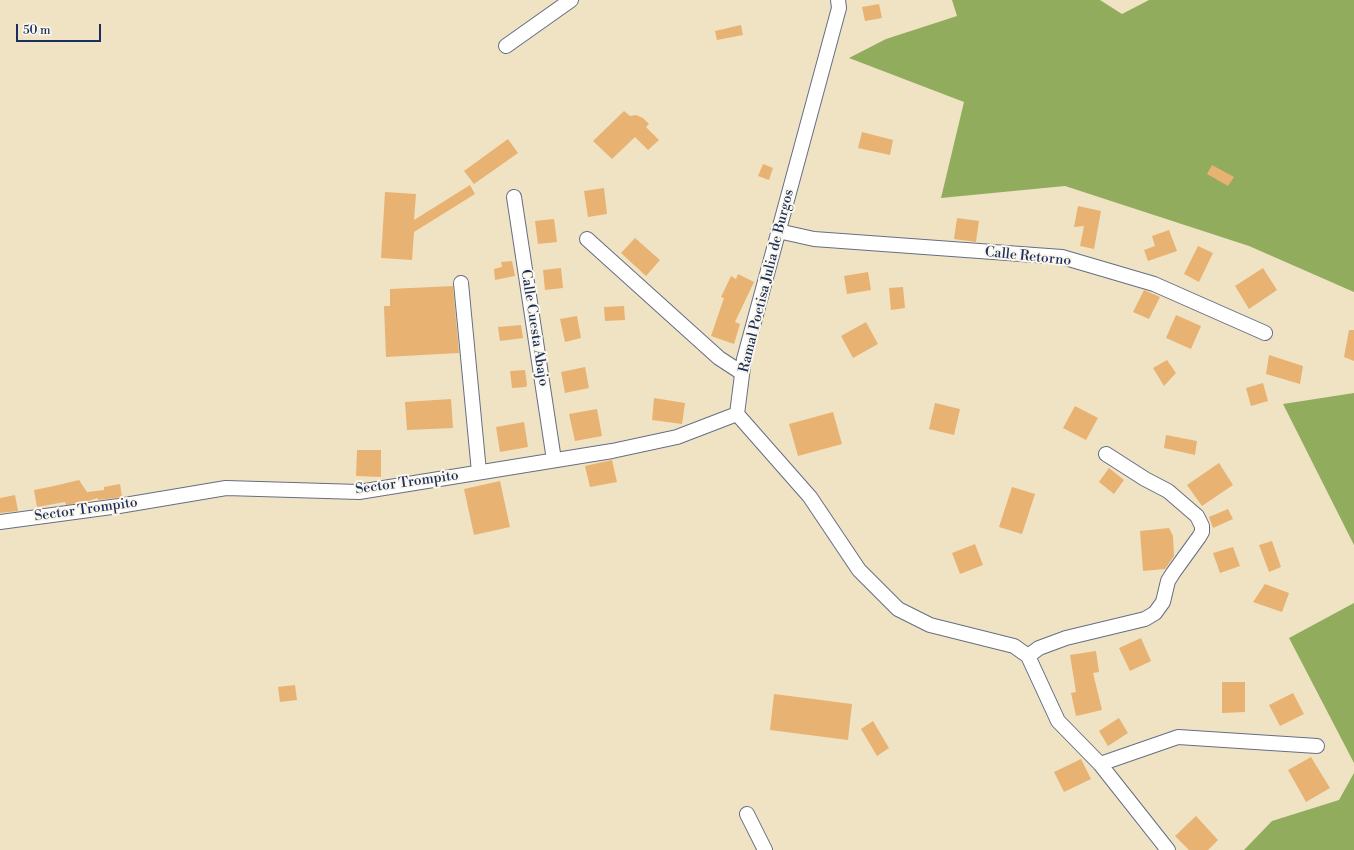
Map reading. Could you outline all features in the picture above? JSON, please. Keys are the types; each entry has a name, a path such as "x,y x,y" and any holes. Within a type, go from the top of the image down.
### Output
{"street":[{"path":"506,46 571,0"},
{"name":"Ramal Poetisa Julia de Burgos","path":"737,414 744,359 839,8 838,0"},
{"name":"Calle Cuesta Abajo","path":"514,197 554,460"},
{"name":"Calle Retorno","path":"778,231 814,239 1062,258 1154,284 1265,333"},
{"path":"587,239 720,358 742,373"},
{"path":"461,283 479,472"},
{"path":"737,414 810,497 859,570 898,609 930,625 1014,646 1028,656 1058,721 1100,764 1168,850"},
{"name":"Sector Trompito","path":"0,522 119,506 226,488 359,492 612,451 677,437 737,414"},
{"path":"1028,656 1039,648 1066,638 1145,619 1155,613 1162,602 1168,581 1202,532 1202,526 1197,516 1168,491 1145,479 1106,454"},
{"path":"1100,764 1178,737 1317,746"},
{"path":"747,814 765,850"}],"green space":[{"path":"952,0 1100,0 1122,14 1149,0 1354,0 1354,292 1249,246 1065,186 941,198 964,102 849,58 886,39 957,16"},
{"path":"1354,393 1354,545 1283,404"},
{"path":"1354,603 1354,763 1289,638"},
{"path":"1354,773 1354,850 1244,850 1272,821 1339,800"}],"building":[{"path":"879,4 882,18 865,21 862,7"},
{"path":"741,25 743,35 717,40 715,31"},
{"path":"624,111 630,116 636,115 643,118 649,124 646,127 659,140 648,150 635,137 612,159 593,141"},
{"path":"862,132 893,140 890,155 858,148"},
{"path":"508,139 518,153 474,184 464,171"},
{"path":"763,164 773,168 769,180 758,176"},
{"path":"1212,165 1234,177 1228,186 1207,174"},
{"path":"470,185 475,194 414,232 412,260 381,258 385,192 416,194 414,220"},
{"path":"604,188 607,214 588,217 584,191"},
{"path":"1078,206 1101,211 1094,249 1080,246 1084,226 1074,227"},
{"path":"957,218 979,221 976,242 954,239"},
{"path":"554,219 557,242 538,244 535,221"},
{"path":"1169,230 1177,251 1148,261 1144,250 1155,246 1152,236"},
{"path":"635,238 660,260 646,276 621,253"},
{"path":"1198,246 1213,253 1199,282 1184,274"},
{"path":"512,261 515,276 495,280 494,269 502,267 501,262"},
{"path":"561,268 563,288 545,290 543,270"},
{"path":"1263,268 1277,290 1249,309 1235,286"},
{"path":"868,272 871,290 847,294 844,276"},
{"path":"738,274 754,282 735,322 740,324 734,344 711,336 724,298 721,297 731,276 736,279"},
{"path":"453,286 459,353 386,357 384,306 390,306 390,289"},
{"path":"903,287 905,308 891,310 889,288"},
{"path":"1144,290 1160,297 1149,319 1133,312"},
{"path":"624,306 625,320 605,321 604,307"},
{"path":"1176,315 1201,326 1191,349 1166,338"},
{"path":"577,316 581,338 565,342 560,319"},
{"path":"866,322 878,344 853,358 841,336"},
{"path":"521,325 523,338 500,341 498,327"},
{"path":"1349,330 1354,330 1354,361 1344,357"},
{"path":"1269,355 1303,366 1300,384 1266,374"},
{"path":"1167,360 1176,373 1164,386 1153,368"},
{"path":"585,367 589,388 565,393 561,372"},
{"path":"525,370 526,387 512,388 510,371"},
{"path":"1263,383 1268,401 1251,406 1246,388"},
{"path":"654,398 685,403 682,424 652,420"},
{"path":"451,399 453,428 407,430 405,402"},
{"path":"935,403 960,409 954,435 929,429"},
{"path":"1075,406 1098,418 1086,440 1063,428"},
{"path":"597,409 602,436 575,441 569,414"},
{"path":"833,412 842,444 798,456 789,424"},
{"path":"524,422 528,447 500,452 496,427"},
{"path":"1166,435 1197,441 1195,455 1164,448"},
{"path":"357,450 381,450 381,477 356,476"},
{"path":"612,460 617,482 590,487 585,466"},
{"path":"1219,463 1233,485 1202,506 1187,485"},
{"path":"1109,468 1124,480 1114,494 1099,482"},
{"path":"79,480 87,492 104,490 104,487 120,484 122,497 98,500 98,498 66,505 65,502 37,507 34,490"},
{"path":"500,481 510,527 474,535 464,489"},
{"path":"1012,487 1035,494 1022,534 999,527"},
{"path":"15,495 18,511 0,513 0,498"},
{"path":"1228,509 1233,519 1213,528 1209,517"},
{"path":"1169,528 1173,536 1174,556 1165,569 1143,571 1140,531"},
{"path":"1272,541 1281,567 1269,572 1259,545"},
{"path":"975,544 983,565 960,574 952,553"},
{"path":"1233,547 1240,566 1220,573 1213,553"},
{"path":"1265,584 1289,593 1282,612 1253,602"},
{"path":"1141,638 1151,661 1130,671 1119,648"},
{"path":"1096,651 1099,672 1093,673 1102,710 1076,716 1071,693 1076,692 1070,655"},
{"path":"1222,682 1245,682 1245,712 1222,713"},
{"path":"295,685 297,700 280,702 278,687"},
{"path":"1293,693 1304,714 1280,726 1269,705"},
{"path":"774,694 852,704 848,740 770,730"},
{"path":"1119,718 1128,733 1108,746 1099,731"},
{"path":"873,721 889,748 877,756 861,729"},
{"path":"1311,757 1330,788 1306,802 1288,770"},
{"path":"1081,759 1091,779 1064,792 1054,772"},
{"path":"1196,816 1218,840 1208,850 1189,850 1175,836"}]}
